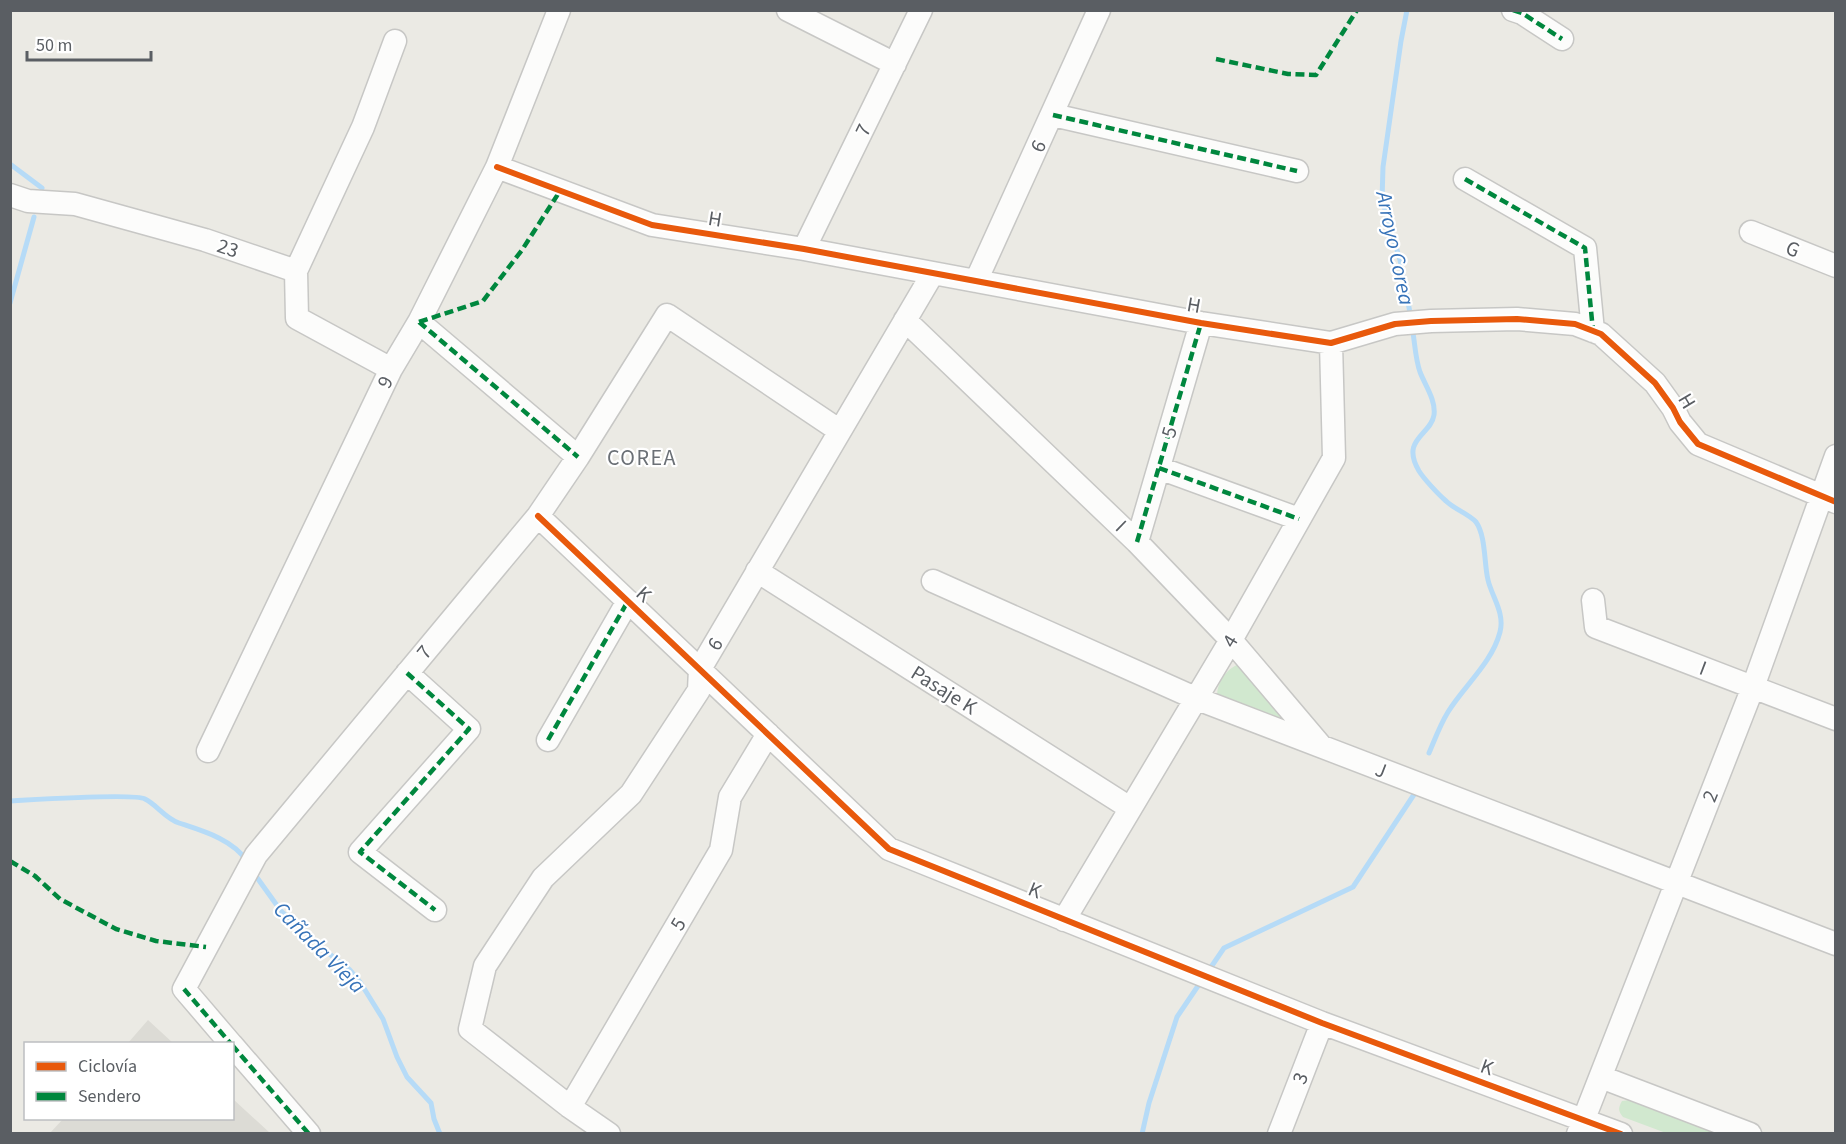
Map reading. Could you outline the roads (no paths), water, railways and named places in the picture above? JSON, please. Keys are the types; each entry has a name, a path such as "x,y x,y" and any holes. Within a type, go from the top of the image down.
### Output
{"street":[{"name":"9","path":"208,751 391,369 419,322 497,167 559,10"},
{"path":"788,10 895,64"},
{"name":"7","path":"804,249 921,10"},
{"name":"6","path":"976,281 1099,10"},
{"path":"1519,11 1562,39"},
{"path":"391,369 297,318 296,271 363,127 395,41"},
{"path":"1053,115 1297,171"},
{"name":"H","path":"497,167 652,225 804,249 1201,323 1331,343 1395,324 1431,321 1517,320 1575,324 1601,334 1655,383 1680,422 1698,444 1828,499"},
{"path":"1465,179 1585,248 1593,331"},
{"name":"23","path":"10,195 27,201 75,204 205,240 296,271"},
{"name":"G","path":"1750,232 1836,266"},
{"name":"6","path":"570,1107 470,1029 485,966 543,878 631,794 699,690 700,669 933,273"},
{"name":"7","path":"230,1042 184,989 256,855 538,516 667,315 840,431"},
{"name":"I","path":"905,320 1137,542 1231,640 1322,747"},
{"path":"419,322 578,457"},
{"name":"5","path":"1137,542 1201,323"},
{"name":"4","path":"1064,920 1231,640 1334,458 1331,343"},
{"name":"2","path":"1581,1127 1675,883 1828,499 1836,456"},
{"path":"1159,468 1299,519"},
{"name":"K","path":"538,516 889,849 1581,1127 1621,1134"},
{"name":"Pasaje K","path":"757,571 1130,808"},
{"name":"J","path":"933,581 1195,698 1836,944"},
{"name":"I","path":"1593,600 1596,627 1836,719"},
{"path":"548,740 628,601"},
{"path":"407,673 470,729 360,852 435,910"},
{"name":"5","path":"570,1107 721,850 730,797 768,734"},
{"name":"3","path":"1279,1134 1322,1023"},
{"path":"234,1046 309,1134"},
{"path":"1601,1077 1750,1134"},
{"path":"570,1107 609,1134"}],"waterway":[{"name":"Arroyo Corea","path":"1407,10 1383,167 1382,200 1400,260 1411,318"},
{"path":"10,164 42,188"},
{"path":"10,303 34,217"},
{"name":"Arroyo Corea","path":"1412,327 1418,367 1432,398 1434,409 1432,422 1415,444 1414,460 1421,474 1435,491 1449,504 1476,522 1483,542 1488,580 1501,618 1500,632 1491,654 1454,702 1429,753"},
{"path":"1209,970 1224,948 1353,887 1415,793"},
{"name":"Cañada Vieja","path":"10,801 103,797 145,799 174,821 225,841 241,853 247,861"},
{"name":"Cañada Vieja","path":"253,872 281,911 350,970 360,982 383,1019 407,1077 431,1103 440,1134"},
{"path":"1142,1134 1149,1103 1177,1017 1202,980"}],"district":[{"name":"COREA","path":"642,457"}]}
